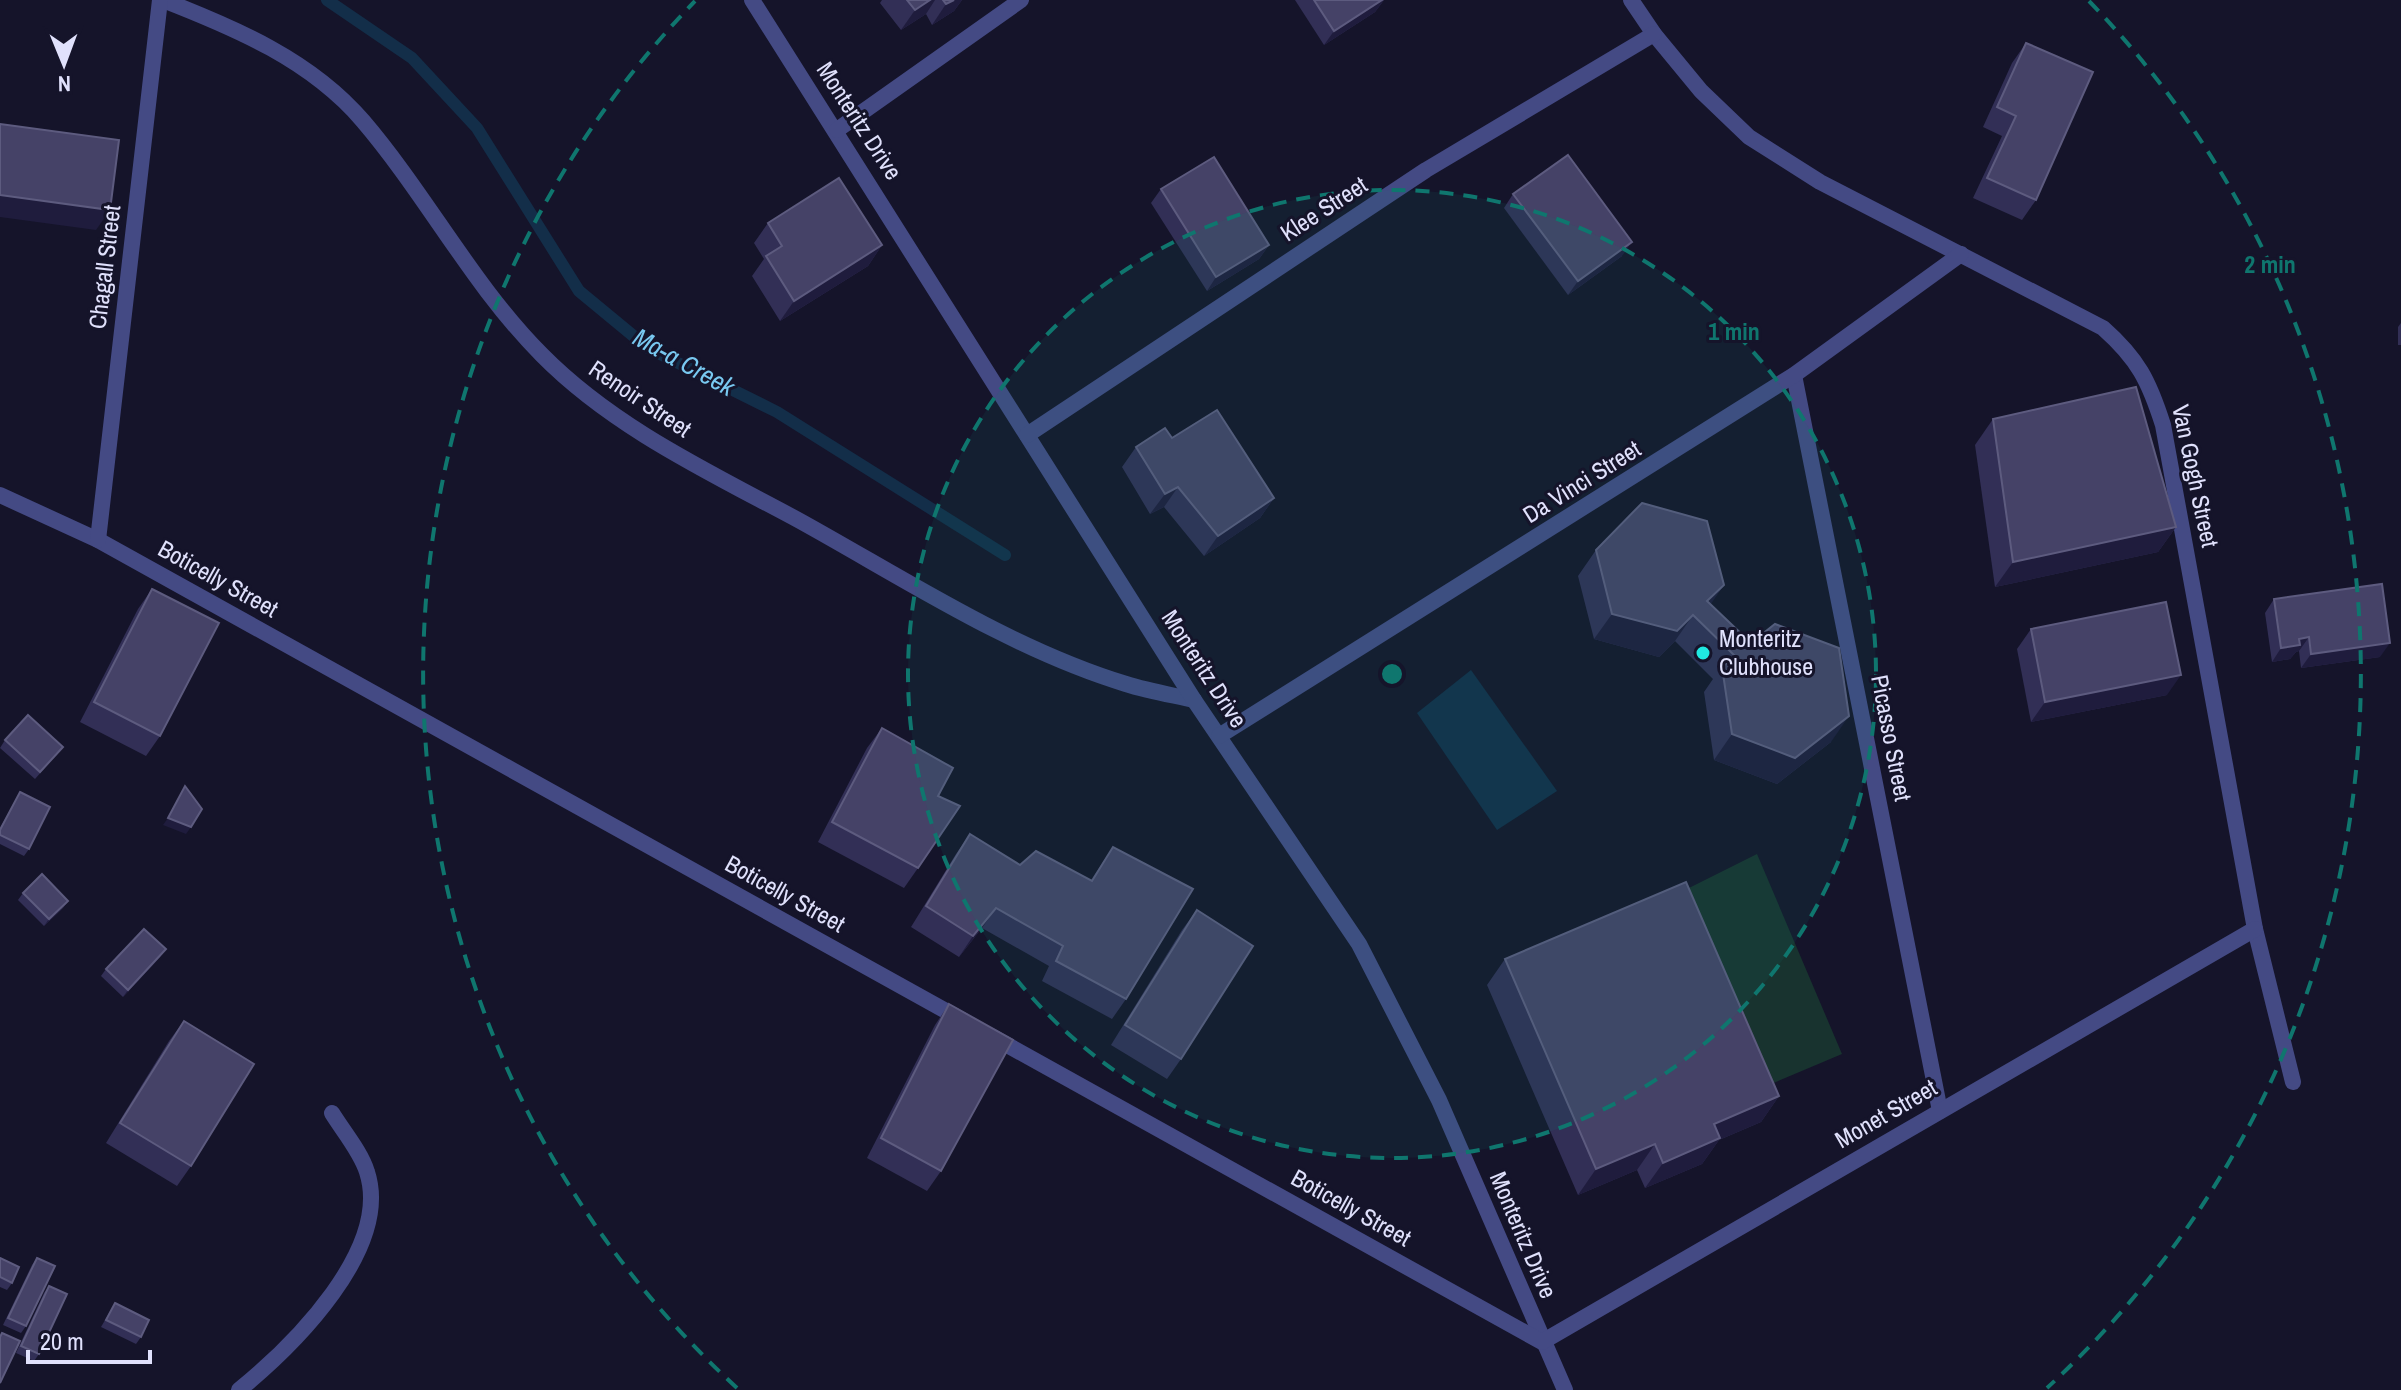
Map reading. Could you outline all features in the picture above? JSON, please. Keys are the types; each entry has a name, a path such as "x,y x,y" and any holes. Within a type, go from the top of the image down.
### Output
{"street":[{"name":"Chagall Street","path":"98,540 162,0"},
{"name":"Renoir Street","path":"162,0 267,46 314,76 362,120 490,294 541,355 592,400 661,445 993,627 1126,684 1194,700"},
{"name":"Monteritz Drive","path":"752,0 837,130 1194,700 1359,944 1404,1026 1565,1390"},
{"path":"837,130 1021,0"},
{"name":"Van Gogh Street","path":"1631,0 1654,34 1701,91 1749,137 1820,182 2103,328 2130,352 2150,384 2163,425 2255,929 2293,1082"},
{"name":"Klee Street","path":"1027,435 1426,170 1654,34"},
{"name":"Da Vinci Street","path":"1219,736 1794,375 1961,254"},
{"name":"Picasso Street","path":"1794,375 1940,1111"},
{"name":"Boticelly Street","path":"0,495 98,540 1542,1342"},
{"name":"Monet Street","path":"1542,1342 2255,929"},
{"path":"239,1390 314,1320 365,1231 372,1199 367,1170 332,1113"}],"green space":[{"path":"1757,854 1842,1054 1759,1089 1673,896"}],"water":[{"path":"1471,670 1557,791 1497,830 1417,713"}],"building":[{"path":"907,0 930,0 915,10"},
{"path":"1314,0 1382,0 1334,31"},
{"path":"2026,43 2093,72 2036,200 1987,178 2016,116 1997,107"},
{"path":"0,124 119,140 110,210 0,195"},
{"path":"1568,155 1632,242 1578,281 1513,194"},
{"path":"1214,157 1269,245 1216,277 1161,189"},
{"path":"839,178 882,245 794,301 766,256 782,246 768,223"},
{"path":"2136,387 2176,527 2013,562 1993,419"},
{"path":"1217,410 1274,498 1218,536 1178,487 1165,494 1136,447 1165,428 1172,438"},
{"name":"Monteritz Clubhouse","path":"1642,503 1707,521 1724,585 1707,601 1751,643 1775,624 1839,648 1849,716 1795,758 1732,734 1722,667 1735,656 1693,615 1677,631 1612,614 1596,550"},
{"path":"2382,584 2390,643 2311,654 2309,637 2299,639 2300,645 2281,648 2274,599"},
{"path":"152,589 219,623 160,736 94,702"},
{"path":"2166,602 2181,675 2045,702 2031,629"},
{"path":"28,715 63,747 40,772 5,740"},
{"path":"882,728 953,768 938,796 960,806 918,868 832,822"},
{"path":"185,786 202,809 191,827 168,818"},
{"path":"20,792 50,807 29,849 0,835"},
{"path":"970,834 1020,865 1036,851 1092,881 1113,847 1193,889 1126,999 1056,961 1063,946 996,908 973,936 926,906"},
{"path":"42,874 68,901 49,919 23,893"},
{"path":"1686,882 1779,1096 1714,1124 1720,1138 1663,1163 1655,1144 1596,1169 1505,959"},
{"path":"1197,910 1253,946 1181,1059 1125,1025"},
{"path":"144,929 166,949 128,990 106,969"},
{"path":"949,1004 1013,1040 941,1171 881,1138"},
{"path":"184,1021 254,1064 191,1166 120,1123"},
{"path":"0,1258 19,1267 12,1283 0,1277"},
{"path":"37,1258 55,1266 26,1326 8,1318"},
{"path":"49,1286 67,1294 39,1354 21,1346"},
{"path":"115,1303 149,1320 141,1337 106,1320"},
{"path":"2,1333 20,1341 0,1383 0,1337"}],"waterway":[{"name":"Ma-a Creek","path":"327,0 412,58 477,128 579,291 648,348 777,412 1005,555"}],"place":[{"name":"Monteritz Clubhouse","path":"1703,653"}]}
